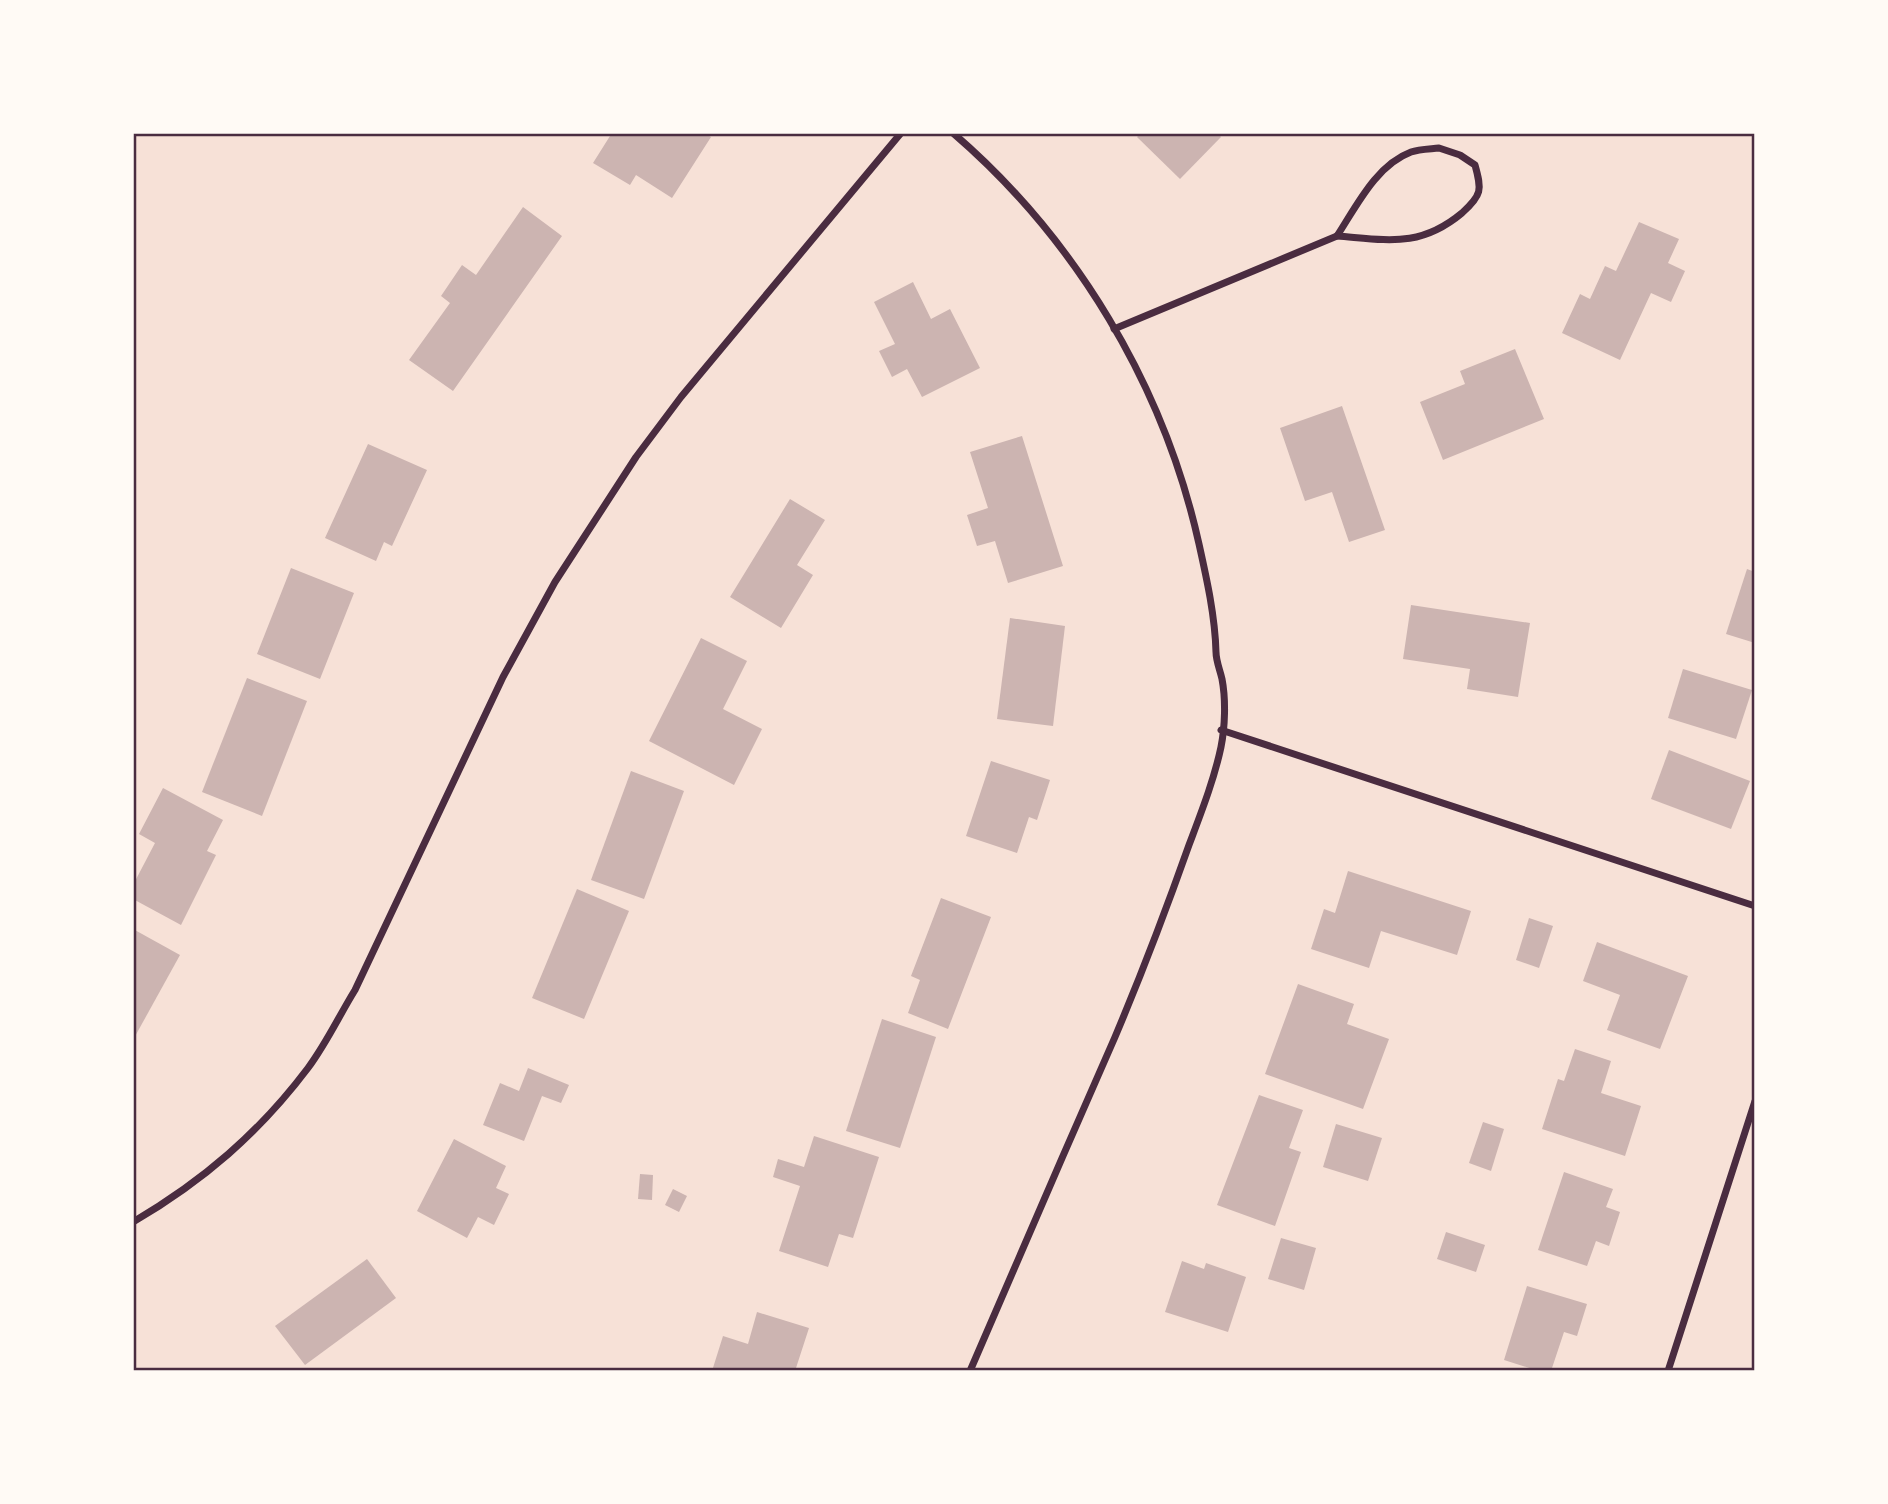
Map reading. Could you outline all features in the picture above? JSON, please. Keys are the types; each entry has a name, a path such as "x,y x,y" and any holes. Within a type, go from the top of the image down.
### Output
{"street":[{"path":"133,1222 170,1201 266,1121 310,1066 355,990 503,677 555,582 636,457 681,397 901,133"},
{"path":"953,133 1031,210 1065,252 1141,376 1163,426 1187,496 1205,567 1216,639 1216,657 1223,682 1223,723 1216,771 1153,948 970,1371"},
{"path":"1114,329 1337,236 1394,241 1425,236 1454,221 1476,202 1480,183 1475,165 1460,155 1439,148 1411,152 1395,162 1371,184 1337,236"},
{"path":"1221,730 1755,906"},
{"path":"1668,1371 1755,1101"}],"building":[{"path":"604,133 704,133 711,137 672,198 636,175 630,185 593,163 610,136"},
{"path":"1141,133 1217,133 1221,137 1180,179 1137,137"},
{"path":"523,207 562,236 453,391 409,360 450,303 441,296 462,265 476,275"},
{"path":"1639,222 1679,239 1668,263 1685,271 1671,302 1651,293 1620,360 1562,333 1580,294 1590,299 1605,266 1616,271"},
{"path":"913,282 931,319 950,309 980,368 922,397 907,369 892,377 879,351 895,344 874,302"},
{"path":"1515,349 1544,419 1443,460 1420,402 1465,384 1460,371"},
{"path":"1342,406 1385,530 1349,542 1332,492 1305,501 1280,428"},
{"path":"1022,436 1063,566 1008,583 995,541 977,546 967,515 988,508 970,452"},
{"path":"368,444 427,470 392,546 384,542 376,561 325,538"},
{"path":"790,499 825,520 797,565 813,575 781,628 730,597"},
{"path":"291,568 354,593 320,679 257,654"},
{"path":"1747,569 1755,572 1755,643 1726,634"},
{"path":"1411,605 1530,623 1518,697 1467,689 1470,669 1403,659"},
{"path":"1010,618 1065,626 1053,726 997,719"},
{"path":"701,638 747,661 723,709 762,729 734,785 649,741"},
{"path":"1683,669 1752,690 1736,739 1668,718"},
{"path":"247,678 307,701 262,816 202,792"},
{"path":"1669,750 1750,781 1731,829 1651,799"},
{"path":"991,761 1050,780 1037,820 1029,817 1017,853 966,836"},
{"path":"631,771 684,791 644,899 591,880"},
{"path":"163,788 223,820 207,851 216,855 181,925 133,899 133,885 155,843 139,834"},
{"path":"1348,871 1471,911 1457,955 1381,931 1369,968 1311,949 1324,909 1335,913"},
{"path":"577,889 629,911 584,1019 532,998"},
{"path":"941,898 991,917 948,1029 908,1013 920,980 911,976"},
{"path":"1529,918 1553,926 1539,968 1516,960"},
{"path":"133,929 180,955 133,1040"},
{"path":"1597,942 1688,976 1660,1049 1607,1030 1620,995 1583,981"},
{"path":"1298,984 1354,1004 1347,1024 1389,1039 1363,1109 1265,1074"},
{"path":"882,1019 936,1037 900,1148 846,1131"},
{"path":"1575,1049 1611,1061 1601,1093 1641,1106 1625,1156 1542,1129 1558,1079 1564,1081"},
{"path":"528,1068 569,1085 561,1103 542,1096 524,1141 483,1125 500,1083 519,1091"},
{"path":"1259,1095 1303,1110 1289,1148 1301,1152 1275,1226 1217,1205"},
{"path":"1483,1122 1504,1129 1491,1171 1469,1163"},
{"path":"1336,1124 1382,1138 1368,1181 1323,1167"},
{"path":"814,1136 879,1157 853,1238 839,1234 828,1267 779,1251 800,1186 773,1177 778,1159 804,1167"},
{"path":"454,1139 506,1166 496,1188 509,1194 494,1225 478,1217 467,1238 417,1211"},
{"path":"1564,1172 1613,1189 1606,1207 1620,1212 1609,1246 1596,1241 1587,1266 1538,1250"},
{"path":"640,1174 653,1175 652,1200 638,1199"},
{"path":"673,1189 687,1196 679,1212 665,1205"},
{"path":"1446,1232 1485,1245 1476,1272 1437,1259"},
{"path":"1281,1238 1316,1248 1304,1290 1268,1279"},
{"path":"367,1259 396,1298 305,1365 275,1326"},
{"path":"1182,1261 1204,1269 1206,1263 1246,1277 1228,1332 1165,1312"},
{"path":"1527,1286 1587,1304 1577,1336 1564,1332 1551,1371 1539,1371 1504,1360"},
{"path":"757,1312 809,1328 796,1368 804,1371 712,1371 723,1336 748,1344"}]}
